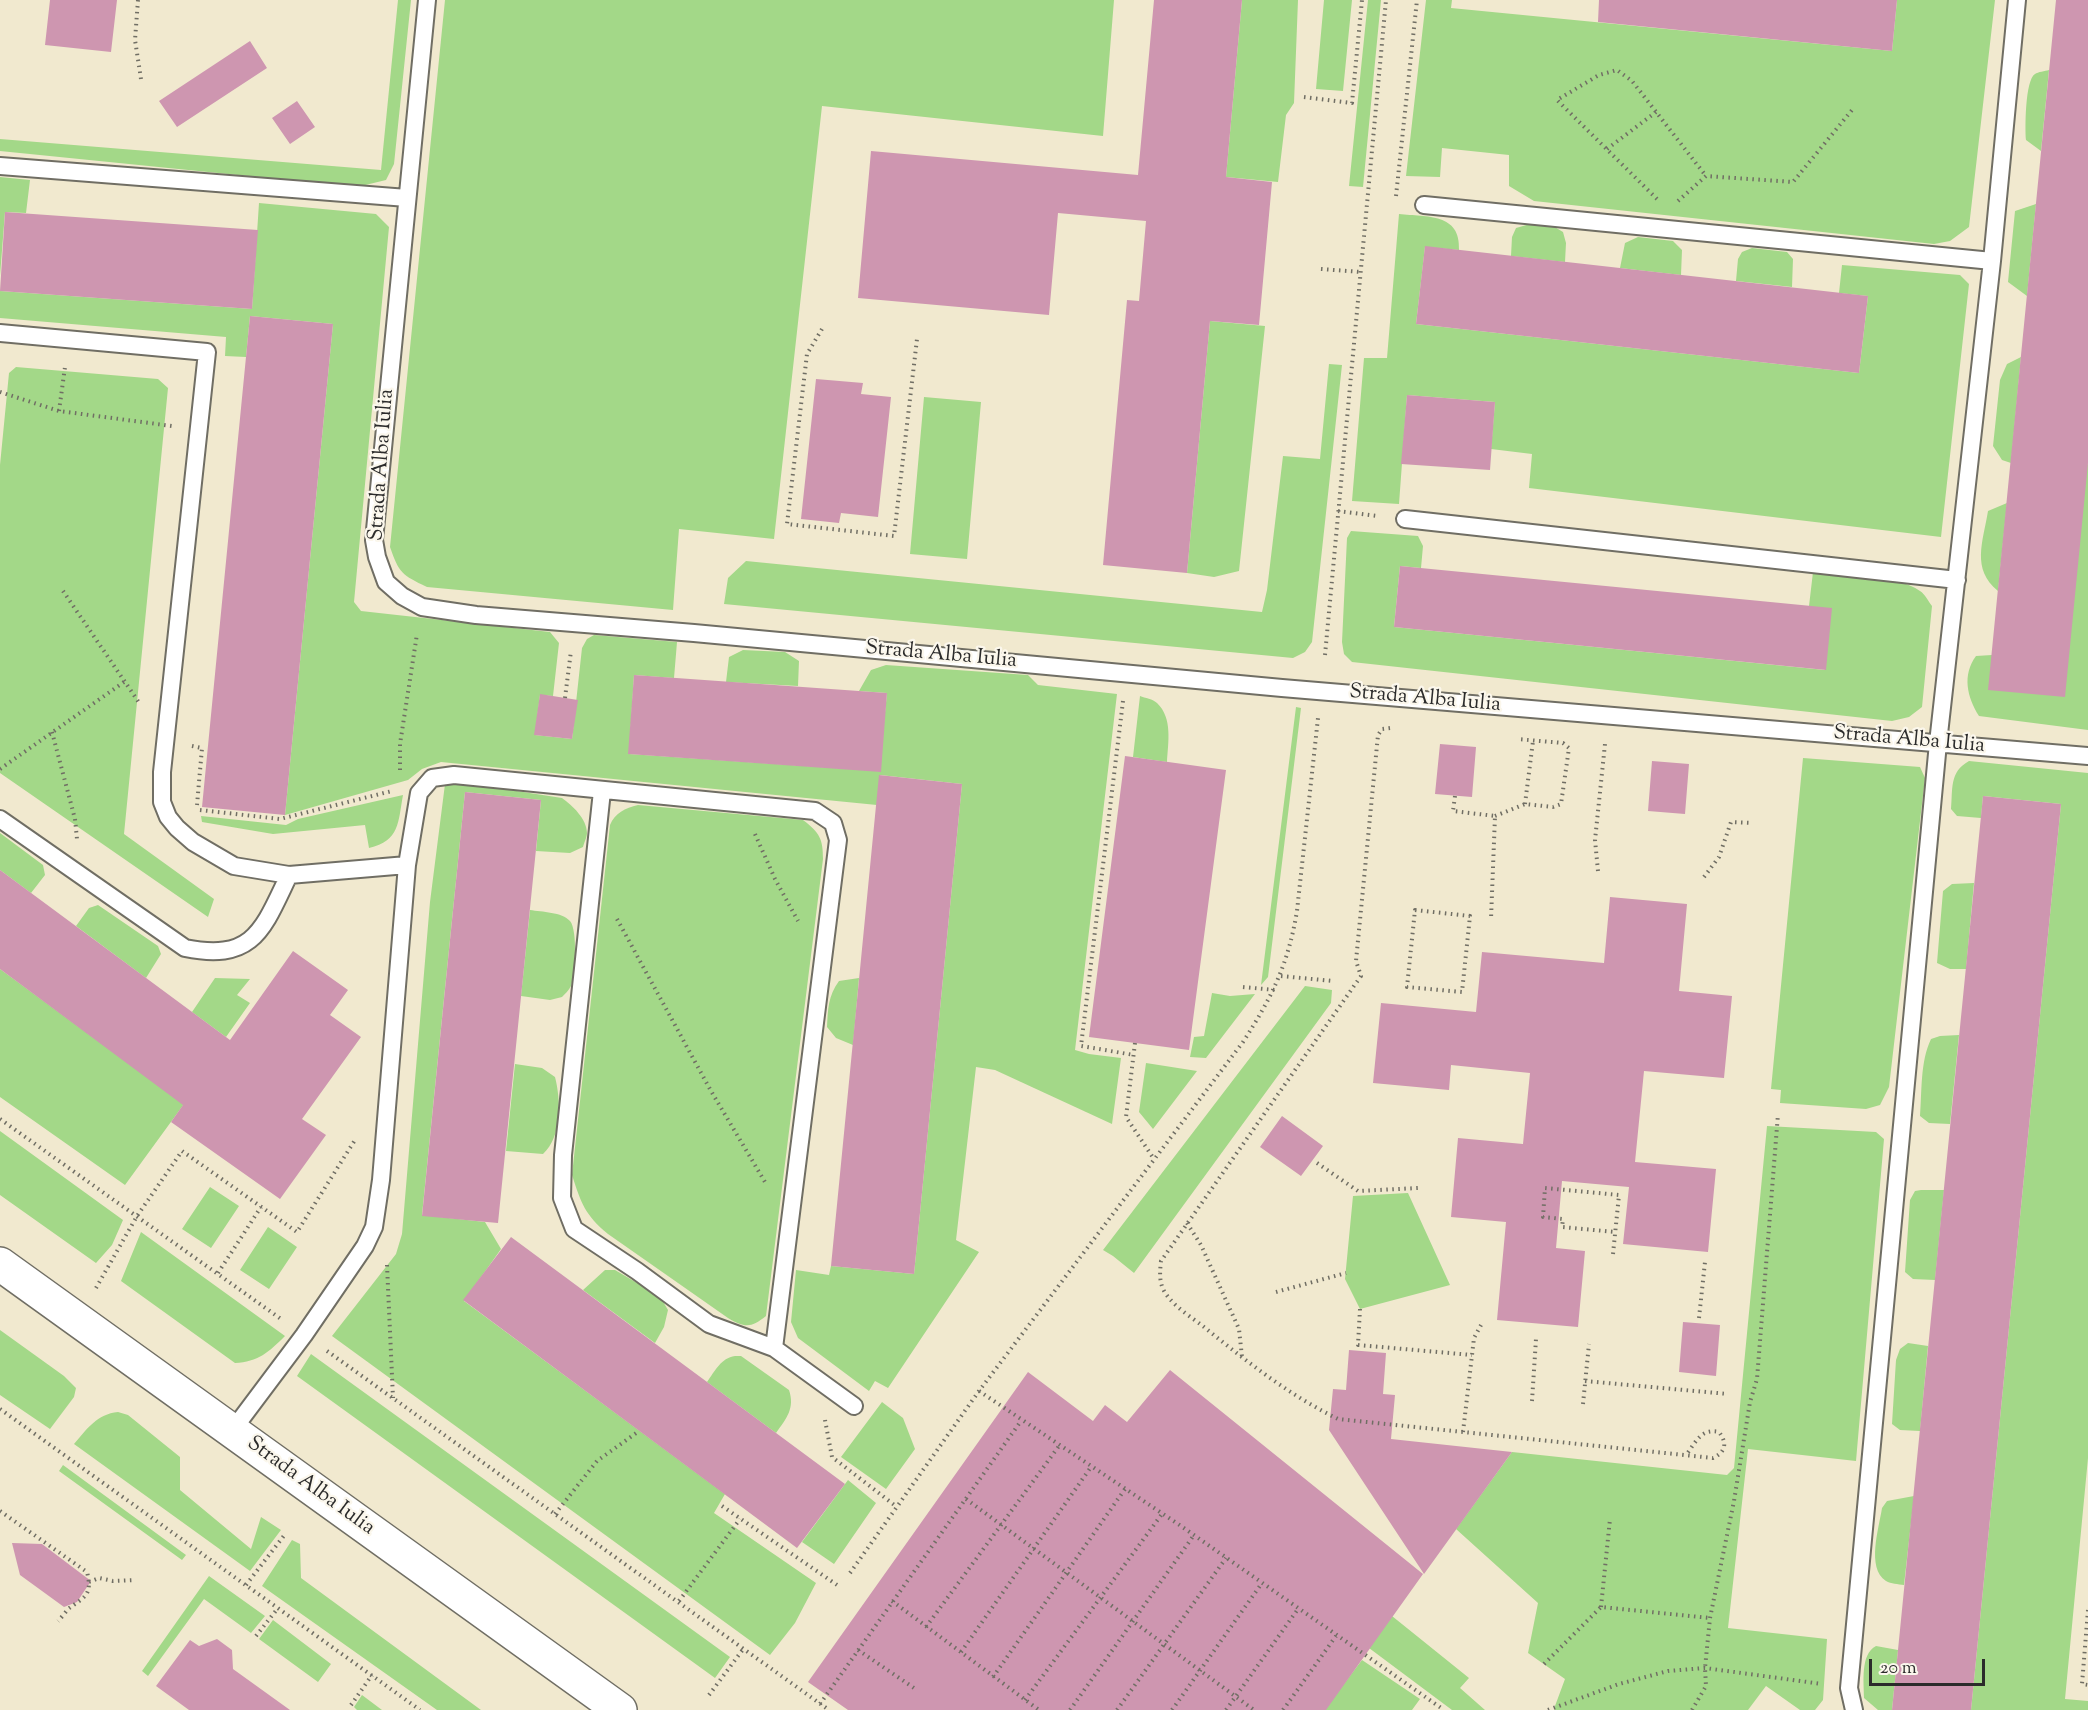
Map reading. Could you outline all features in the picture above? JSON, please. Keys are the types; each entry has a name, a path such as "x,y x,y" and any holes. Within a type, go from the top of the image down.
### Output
{"main road":[{"name":"Strada Alba Iulia","path":"0,1264 620,1710"}],"lane":[{"name":"Strada Alba Iulia","path":"427,0 374,540 386,582 402,596 422,607 485,616 574,624 1608,716 2088,756"},
{"path":"1854,1710 1850,1688 1938,743 1992,261 2017,0"},
{"path":"0,166 407,198"},
{"path":"1424,205 1992,261"},
{"path":"0,333 207,352 161,788 162,802 168,817 193,842 234,867 290,875 408,865"},
{"path":"1404,519 1957,580"},
{"path":"231,1431 351,1269 374,1227 381,1180 408,865 419,793 432,778 454,775 815,811 833,823 838,840 774,1348"},
{"path":"602,791 563,1155 562,1198 574,1228 638,1271 709,1324 774,1348 854,1406"},
{"path":"0,819 185,948 207,952 230,951 252,940 266,924 290,875"}],"path":[{"path":"138,0 135,40 141,80"},
{"path":"1304,98 1352,103 1362,0"},
{"path":"1325,655 1386,0"},
{"path":"1395,203 1417,0"},
{"path":"1668,210 1557,100 1599,75 1617,70 1632,81 1706,176"},
{"path":"1648,228 1706,176 1793,182 1852,110"},
{"path":"1607,149 1656,112"},
{"path":"1321,270 1361,272"},
{"path":"822,328 807,354 787,524 894,536 917,339"},
{"path":"60,411 69,339"},
{"path":"0,392 60,411 199,430"},
{"path":"1338,512 1404,519"},
{"path":"63,591 124,682 166,739 202,748 196,809 280,819 400,789 424,787"},
{"path":"400,789 400,744 422,607"},
{"path":"566,698 574,624"},
{"path":"1126,673 1081,1046 1134,1054"},
{"path":"0,769 124,682"},
{"path":"850,1573 979,1391 1243,1042 1275,990 1293,939 1298,911 1318,716"},
{"path":"1598,871 1594,840 1608,716"},
{"path":"1401,729 1382,729 1378,735 1356,962 1361,976 1161,1261 1160,1278 1164,1290 1175,1304 1242,1358 1311,1406 1338,1419 1713,1458 1722,1453 1725,1448 1724,1438 1719,1432 1710,1430 1702,1434 1686,1455"},
{"path":"52,732 75,819 81,875"},
{"path":"1455,796 1453,811 1495,816 1525,804 1553,807 1561,804 1569,748 1563,743 1509,738"},
{"path":"1525,804 1533,741"},
{"path":"748,805 756,841 822,967"},
{"path":"1491,919 1495,816"},
{"path":"1704,877 1719,857 1731,822 1752,823"},
{"path":"593,881 790,1224"},
{"path":"1415,910 1470,916 1462,992 1407,987 1411,955 1415,910"},
{"path":"1281,976 1333,981"},
{"path":"1244,987 1275,990"},
{"path":"1135,1043 1126,1118 1154,1159"},
{"path":"77,1320 137,1216 182,1151 297,1232 360,1132 388,1098"},
{"path":"1692,1710 1706,1686 1705,1668 1710,1618 1734,1501 1750,1402 1757,1379 1778,1114"},
{"path":"0,1119 829,1710"},
{"path":"1317,1163 1358,1191 1418,1188"},
{"path":"1613,1254 1619,1194 1545,1188 1543,1217 1563,1219 1563,1227 1615,1232"},
{"path":"218,1274 261,1207"},
{"path":"1187,1223 1201,1245 1239,1329 1242,1358"},
{"path":"1699,1318 1705,1262"},
{"path":"1276,1292 1346,1274"},
{"path":"1360,1309 1358,1345 1472,1355"},
{"path":"1463,1432 1474,1338 1481,1325"},
{"path":"1532,1401 1536,1339"},
{"path":"1583,1404 1589,1344"},
{"path":"818,1379 832,1457 897,1507"},
{"path":"1585,1381 1728,1394"},
{"path":"979,1391 1194,1535 1444,1710"},
{"path":"0,1409 420,1710"},
{"path":"820,1704 1021,1420"},
{"path":"555,1514 597,1461 639,1431"},
{"path":"926,1627 1059,1446"},
{"path":"961,1652 1091,1467"},
{"path":"993,1677 1125,1489"},
{"path":"966,1499 1254,1710"},
{"path":"722,1506 840,1587"},
{"path":"0,1511 87,1572 89,1582 86,1596 58,1621"},
{"path":"1025,1700 1162,1514"},
{"path":"679,1602 740,1519"},
{"path":"1545,1664 1601,1607 1610,1519"},
{"path":"246,1586 286,1533"},
{"path":"1070,1710 1194,1535"},
{"path":"1117,1710 1226,1558"},
{"path":"89,1582 99,1578 113,1581 135,1580"},
{"path":"1172,1710 1262,1583"},
{"path":"892,1602 1039,1710"},
{"path":"1601,1607 1710,1618"},
{"path":"256,1636 278,1608"},
{"path":"1226,1710 1298,1609"},
{"path":"2088,1611 2082,1684 2088,1685"},
{"path":"1283,1710 1336,1635"},
{"path":"708,1695 744,1648"},
{"path":"858,1650 917,1690"},
{"path":"1548,1710 1619,1684 1668,1671 1705,1668 1850,1688"},
{"path":"351,1706 372,1675"}],"green space":[{"path":"398,0 411,0 394,164 386,180 357,187 0,151 0,139 381,170"},
{"path":"445,0 1114,0 1103,136 822,106 774,539 679,529 673,610 427,587 412,579 399,568 390,547"},
{"path":"1242,0 1298,0 1294,103 1286,115 1278,182 1226,177"},
{"path":"1324,0 1352,0 1343,91 1316,89"},
{"path":"1368,0 1381,0 1363,187 1349,186"},
{"path":"1426,0 1452,0 1451,8 1892,51 1897,0 1995,0 1969,227 1950,241 1934,244 1534,201 1509,186 1509,155 1442,148 1440,177 1406,176"},
{"path":"2049,70 2041,151 2026,140 2026,105 2032,78 2036,73"},
{"path":"0,177 30,180 26,213 5,212 0,276"},
{"path":"259,203 376,214 389,227 354,602 361,611 550,632 559,643 553,696 540,695 535,735 572,739 582,648 587,639 594,635 677,642 674,678 634,675 629,754 879,771 887,693 859,691 871,670 886,665 1028,675 1038,685 1117,694 1075,1050 1121,1058 1112,1124 995,1070 976,1067 956,1240 979,1252 888,1388 875,1381 869,1391 798,1338 791,1322 796,1270 829,1275 831,1266 914,1274 962,784 880,775 877,805 441,762 422,769 408,780 285,815 333,324 250,316 246,357 225,356 226,337 0,318 0,291 252,309"},
{"path":"2036,204 2027,296 2008,282 2015,211"},
{"path":"1399,214 1440,219 1454,229 1458,238 1459,250 1425,247 1416,324 1859,373 1868,296 1839,293 1842,265 1960,275 1969,284 1941,537 1529,488 1532,454 1491,449 1495,402 1407,395 1399,504 1352,501 1364,358 1387,358"},
{"path":"1530,224 1553,226 1563,232 1566,243 1565,262 1511,256 1512,237 1516,228"},
{"path":"1638,237 1673,241 1682,250 1681,275 1620,268 1625,243"},
{"path":"1752,248 1787,252 1793,259 1792,287 1736,281 1738,259 1742,252"},
{"path":"1210,321 1265,326 1239,571 1214,577 1187,573"},
{"path":"2021,357 2011,463 2002,460 1993,446 2000,380 2007,364"},
{"path":"1329,364 1342,365 1312,642 1305,652 1293,658 724,604 728,578 746,561 1262,612 1267,590 1283,456 1320,459"},
{"path":"16,367 158,379 168,388 124,834 214,899 208,917 0,773 0,465 9,373"},
{"path":"924,397 981,402 967,559 910,554"},
{"path":"2088,463 2088,730 1979,716 1969,694 1968,678 1972,663 1976,656 1992,655"},
{"path":"2007,503 1998,591 1984,574 1982,544 1988,511"},
{"path":"1351,531 1418,536 1423,546 1421,568 1400,566 1394,627 1825,670 1809,606 1813,572 1869,576 1898,581 1920,591 1932,606 1922,707 1909,717 1892,721 1352,662 1344,654 1342,642 1347,538"},
{"path":"743,650 785,652 799,661 798,686 726,682 729,657"},
{"path":"1140,696 1155,702 1165,716 1168,731 1167,762 1133,757"},
{"path":"1296,707 1301,708 1268,977 1261,985"},
{"path":"1803,758 1920,767 1925,778 1889,1087 1880,1105 1866,1109 1780,1103 1781,1090 1771,1089"},
{"path":"1969,761 2088,773 2088,1458 2065,1699 2088,1701 2088,1710 1971,1710 2061,804 1983,796 1981,818 1957,816 1951,809 1953,782 1958,770"},
{"path":"445,784 484,786 562,798 582,818 587,833 583,847 570,853 536,851 541,800 465,792 422,1215 485,1222 501,1249 464,1301 725,1494 714,1513 816,1583 795,1623 770,1655 332,1336 396,1254 402,1234 430,902"},
{"path":"403,795 396,829 387,841 369,848 365,825 273,834 202,822 201,816 286,825 298,819"},
{"path":"638,805 803,820 817,833 822,846 823,859 766,1316 752,1325 739,1324 728,1318 608,1234 594,1221 585,1208 572,1175 610,825 621,812"},
{"path":"0,833 43,865 45,875 31,893 0,870"},
{"path":"1974,883 1966,969 1950,969 1937,963 1943,891 1952,884"},
{"path":"98,905 158,946 161,954 146,978 76,926 89,908"},
{"path":"530,910 562,916 573,926 574,972 571,986 562,997 550,1000 521,996"},
{"path":"0,969 184,1104 125,1185 0,1097"},
{"path":"215,978 250,979 237,995 250,1003 226,1037 192,1012"},
{"path":"859,978 853,1045 836,1038 827,1027 828,1014 831,997 839,981"},
{"path":"1305,986 1332,990 1331,1003 1134,1273 1103,1250"},
{"path":"1212,993 1230,996 1255,994 1206,1058 1190,1057 1194,1037 1204,1036"},
{"path":"1959,1035 1950,1124 1929,1123 1920,1116 1923,1067 1927,1048 1931,1039"},
{"path":"1146,1063 1197,1071 1153,1129 1139,1112"},
{"path":"515,1064 542,1068 555,1077 559,1107 557,1128 554,1138 543,1154 506,1151"},
{"path":"1767,1126 1876,1132 1884,1139 1856,1461 1748,1449 1728,1628 1827,1639 1823,1700 1815,1710 1800,1710 1766,1686 1748,1710 1555,1710 1565,1679 1528,1653 1538,1603 1456,1529 1512,1452 1727,1475 1734,1468"},
{"path":"0,1131 123,1220 112,1245 96,1263 0,1195"},
{"path":"210,1187 239,1206 211,1248 182,1229"},
{"path":"1944,1190 1935,1280 1913,1279 1905,1272 1910,1200 1915,1191"},
{"path":"1408,1193 1450,1285 1360,1309 1345,1279 1353,1196"},
{"path":"268,1227 297,1247 269,1289 240,1270"},
{"path":"141,1232 285,1336 263,1355 250,1361 235,1363 121,1281"},
{"path":"605,1270 615,1270 662,1300 668,1310 664,1327 655,1343 583,1290"},
{"path":"0,1330 64,1376 76,1388 74,1397 50,1429 0,1395"},
{"path":"1908,1343 1928,1346 1920,1431 1900,1430 1892,1424 1896,1360 1900,1349"},
{"path":"311,1354 730,1657 715,1678 297,1376"},
{"path":"735,1356 741,1356 789,1390 791,1402 787,1418 776,1433 707,1382 722,1362"},
{"path":"882,1402 903,1418 915,1449 886,1489 841,1457"},
{"path":"118,1412 128,1415 180,1457 180,1490 251,1549 261,1517 281,1530 250,1571 74,1444 98,1419"},
{"path":"63,1465 186,1555 182,1560 59,1471"},
{"path":"848,1480 876,1503 834,1564 802,1542"},
{"path":"1914,1496 1904,1585 1890,1583 1880,1575 1875,1557 1882,1508 1887,1501"},
{"path":"292,1540 300,1544 301,1578 481,1710 437,1710 262,1586"},
{"path":"209,1576 265,1616 251,1633 204,1599 148,1676 142,1671"},
{"path":"1392,1616 1469,1678 1460,1688 1485,1710 1452,1710 1369,1648"},
{"path":"273,1620 331,1664 318,1682 259,1639"},
{"path":"1876,1646 1898,1650 1892,1710 1878,1710 1864,1698 1865,1662 1867,1655"},
{"path":"1362,1660 1420,1699 1412,1710 1324,1710"},
{"path":"362,1695 382,1710 357,1710 354,1707"}],"building":[{"path":"50,0 117,0 111,52 45,45"},
{"path":"1154,0 1242,0 1226,177 1272,182 1259,325 1210,321 1187,573 1103,565 1127,300 1139,301 1146,221 1058,213 1049,315 858,298 871,151 1138,175"},
{"path":"1599,0 1897,0 1892,51 1598,22"},
{"path":"2056,0 2088,0 2088,463 2065,697 1988,690"},
{"path":"250,41 267,68 177,127 159,101"},
{"path":"297,101 315,127 290,144 272,118"},
{"path":"5,212 258,230 252,309 0,291"},
{"path":"1425,246 1868,296 1859,373 1416,324"},
{"path":"250,316 333,324 285,815 202,807"},
{"path":"816,379 863,383 861,394 891,397 878,517 841,513 839,523 801,519"},
{"path":"1407,395 1495,402 1490,470 1401,464"},
{"path":"1400,566 1832,608 1826,670 1394,627"},
{"path":"634,675 887,693 881,772 628,754"},
{"path":"540,694 578,700 572,739 534,735"},
{"path":"1440,744 1476,747 1472,797 1435,794"},
{"path":"1125,756 1226,770 1189,1050 1089,1037"},
{"path":"1652,761 1689,764 1685,814 1648,811"},
{"path":"879,775 962,784 914,1274 831,1266"},
{"path":"465,792 541,800 498,1223 422,1216"},
{"path":"1983,796 2061,804 1971,1710 1892,1710"},
{"path":"0,870 230,1040 293,951 348,990 330,1015 361,1037 302,1119 326,1135 280,1199 171,1122 183,1105 0,969"},
{"path":"1610,897 1687,904 1679,991 1732,996 1724,1078 1644,1071 1635,1162 1716,1169 1708,1252 1623,1244 1629,1187 1562,1181 1556,1248 1585,1251 1578,1327 1497,1320 1506,1222 1451,1217 1458,1138 1523,1144 1530,1073 1451,1065 1449,1090 1373,1083 1381,1003 1476,1012 1482,952 1604,963"},
{"path":"1282,1116 1323,1146 1301,1176 1260,1147"},
{"path":"511,1237 845,1484 797,1548 463,1300"},
{"path":"1683,1322 1720,1325 1716,1376 1679,1372"},
{"path":"1349,1350 1386,1353 1383,1394 1395,1395 1391,1439 1512,1452 1424,1574 1329,1430 1333,1389 1346,1390"},
{"path":"1170,1370 1423,1574 1326,1710 848,1710 808,1682 1028,1372 1093,1421 1105,1405 1127,1422"},
{"path":"12,1543 42,1544 91,1581 77,1602 64,1607 20,1575"},
{"path":"217,1639 232,1650 233,1669 290,1710 189,1710 156,1686 190,1640 199,1646"}]}
